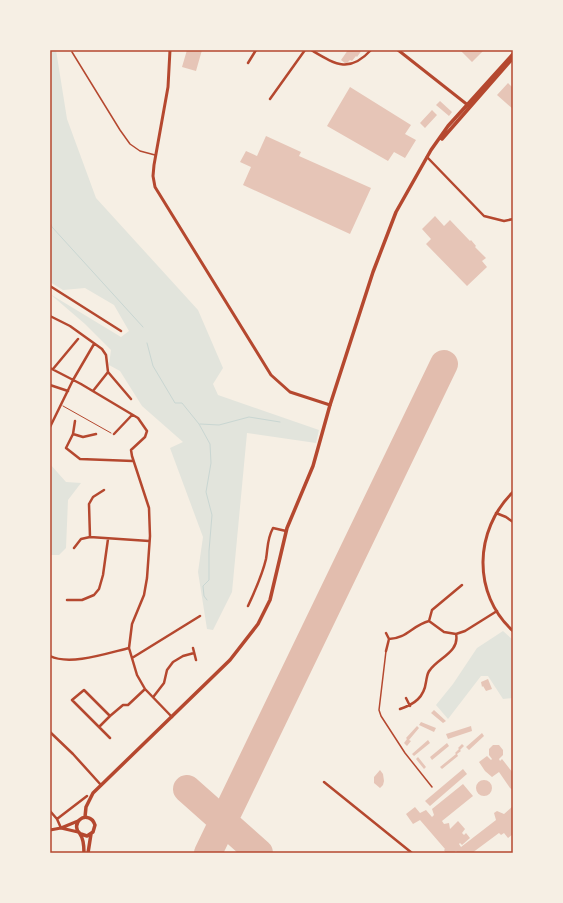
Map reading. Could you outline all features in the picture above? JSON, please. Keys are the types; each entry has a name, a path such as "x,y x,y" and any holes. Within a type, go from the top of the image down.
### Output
{"main road":[{"path":"468,105 513,54"},
{"path":"85,817 86,807 92,793 230,660 258,624 270,600 287,531 313,466 330,405 375,265 396,212 427,158 448,126 513,58"},
{"path":"84,853 77,825 78,821 85,817 91,819 95,825 95,829 91,834 88,853"},
{"path":"80,833 88,836 91,834"}],"street":[{"path":"170,50 168,87 153,176 155,187 271,375 290,392 330,405"},
{"path":"248,63 256,50"},
{"path":"270,99 306,50"},
{"path":"311,50 332,62 342,65 359,61 371,50"},
{"path":"398,50 468,105"},
{"path":"427,158 484,216 504,221 513,219"},
{"path":"50,286 121,331"},
{"path":"50,316 70,326 106,355 108,372 131,398"},
{"path":"78,339 52,369 93,391 132,415 143,424 147,431 146,437 131,450 133,461 149,508 149,541 147,578 144,595 132,624 129,648 137,675 145,689 154,696 172,717"},
{"path":"50,427 73,380 94,344"},
{"path":"93,391 108,372"},
{"path":"50,385 68,391"},
{"path":"114,434 132,415"},
{"path":"75,421 73,434 66,448 80,459 133,461"},
{"path":"73,434 83,437 96,434"},
{"path":"90,538 89,504 93,497 104,490"},
{"path":"513,492 496,512 486,537 482,559 485,583 491,602 496,611 513,631"},
{"path":"496,512 513,522"},
{"path":"248,606 258,587 266,559 268,536 273,528 287,531"},
{"path":"74,548 81,539 90,538 149,541"},
{"path":"67,600 82,600 94,595 99,590 103,575 108,539"},
{"path":"429,621 432,610 462,586"},
{"path":"429,621 444,632 456,634 496,611"},
{"path":"132,658 200,616"},
{"path":"389,640 401,638 418,625 429,621"},
{"path":"386,633 389,640 386,651"},
{"path":"400,708 410,706 422,695 429,671 446,656 455,644 457,639 456,634"},
{"path":"50,656 55,659 69,660 129,648"},
{"path":"193,648 196,660"},
{"path":"154,696 164,683 167,670 173,662 183,656 194,653"},
{"path":"99,727 123,705 128,705 145,689"},
{"path":"110,716 84,690 72,700 110,738"},
{"path":"406,698 410,706"},
{"path":"50,732 74,754 101,785"},
{"path":"324,782 412,853"},
{"path":"57,819 87,796"},
{"path":"50,811 57,819 61,828"},
{"path":"50,830 61,828 78,821"},
{"path":"61,828 80,833"}],"lane":[{"path":"72,52 130,144 140,152 156,156"},
{"path":"386,651 379,710 381,716 406,753 432,787"}],"path":[{"path":"61,405 114,434"}],"shaded area":[{"path":"50,50 56,50 67,119 96,198 198,310 223,368 213,384 218,395 319,430 316,443 247,433 232,592 213,630 207,629 198,572 203,537 170,448 183,442 142,406 120,371 109,365 111,350 85,324 50,294 121,337 129,331 114,305 85,288 63,290 50,282"},
{"path":"50,464 66,482 81,483 68,500 66,548 59,555 50,555"},
{"path":"503,631 513,640 513,698 503,699 488,676 481,676 448,719 436,705 453,684 477,648"}],"building":[{"path":"187,50 202,50 196,71 182,67"},
{"path":"348,50 362,50 357,57 356,56 352,61 350,60 346,64 341,60"},
{"path":"460,50 484,50 472,62"},
{"path":"508,83 513,88 513,109 497,95"},
{"path":"350,87 411,125 405,134 416,140 405,158 394,152 388,161 327,126"},
{"path":"440,101 452,112 449,116 436,105"},
{"path":"432,110 437,115 425,128 420,123"},
{"path":"266,136 301,152 299,156 371,188 350,234 243,185 251,167 240,162 246,151 257,156"},
{"path":"435,216 444,226 450,220 470,241 471,240 476,246 475,247 486,258 482,261 487,267 467,286 426,244 431,239 422,229"},
{"path":"488,679 492,689 486,691 483,686 482,687 481,682"},
{"path":"434,710 446,721 443,723 431,713"},
{"path":"421,722 436,728 434,732 419,725"},
{"path":"417,726 419,728 409,740 411,741 407,746 404,743 407,739 406,738"},
{"path":"471,726 472,731 448,739 446,734"},
{"path":"482,733 484,736 469,750 466,747"},
{"path":"428,740 430,743 414,756 412,754"},
{"path":"447,743 449,746 432,760 430,757"},
{"path":"462,744 464,746 457,754 458,756 442,769 440,767 456,754 455,753 459,749 458,748"},
{"path":"493,745 499,745 503,750 503,755 499,759 500,761 502,759 513,773 513,790 499,772 492,777 485,771 479,762 487,756 491,760 492,759 489,755 489,749"},
{"path":"418,757 426,767 424,769 416,759"},
{"path":"463,769 467,774 430,806 425,801"},
{"path":"380,770 383,774 384,781 380,788 374,783 374,777"},
{"path":"484,780 491,785 492,788 487,795 484,796 477,791 476,788 481,781"},
{"path":"463,784 473,796 442,821 444,824 449,823 450,829 458,821 465,829 462,833 464,835 466,833 470,838 462,845 460,843 459,844 461,847 496,820 494,813 497,811 504,814 513,806 513,834 508,838 504,833 501,835 499,833 472,853 458,853 456,851 453,853 446,853 444,850 445,849 420,820 413,824 406,814 415,807 420,813 426,810 432,817 434,815 432,809"}],"waterway":[{"path":"50,223 143,327"},
{"path":"147,343 153,366 175,403 182,403 199,424 210,444 211,463 206,492 212,515 209,551 209,580 203,586 204,596 207,600"},
{"path":"200,424 219,425 249,417 280,422"}],"runway":[{"path":"208,853 444,364"},
{"path":"187,789 259,853"}]}
